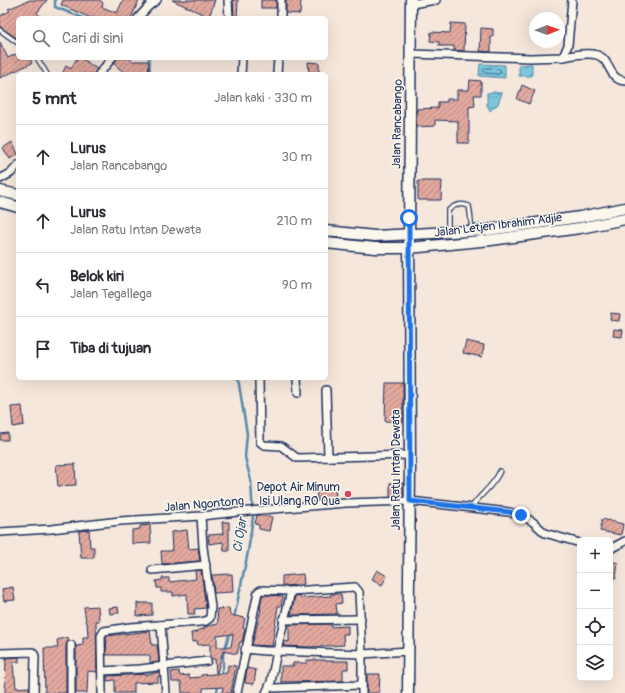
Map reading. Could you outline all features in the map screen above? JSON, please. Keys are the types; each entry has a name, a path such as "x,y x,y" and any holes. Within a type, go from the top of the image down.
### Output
{"street":[{"path":"228,0 229,16"},
{"path":"281,0 281,16"},
{"path":"411,2 436,0"},
{"path":"563,57 568,45 572,0"},
{"path":"140,16 155,1"},
{"name":"Jalan Rancabango","path":"409,248 411,2"},
{"path":"411,54 530,58 563,57 584,54 599,55 606,61 612,74 619,80 625,81"},
{"path":"101,72 110,60"},
{"path":"241,72 242,60"},
{"path":"277,72 278,60"},
{"path":"0,179 16,167"},
{"path":"0,191 16,195"},
{"path":"0,202 16,206"},
{"name":"Jalan Letjen Ibrahim Adjie","path":"328,231 374,236 488,230 580,217 625,208"},
{"path":"580,217 580,228"},
{"name":"Jalan Letjen Ibrahim Adjie","path":"328,243 375,248 409,248 491,240 580,228 625,219"},
{"name":"Jalan Ratu Intan Dewata","path":"408,693 410,501 409,248"},
{"path":"259,380 260,442 264,445 281,446 297,458 410,455"},
{"path":"297,380 298,392"},
{"path":"326,390 328,457"},
{"name":"Jalan Ngontong","path":"0,532 51,529 120,520 201,516 346,503 410,501 509,512 521,515 533,522 545,533 577,542"},
{"path":"102,693 101,636 104,631 130,627 200,622 206,621 210,618 211,608 203,547 201,516"},
{"path":"613,547 625,541"},
{"path":"152,570 206,565"},
{"path":"237,693 258,592 261,590 291,591 355,587 359,592 361,619 362,693"},
{"path":"273,688 277,650 291,591"},
{"path":"284,620 361,619"},
{"path":"161,625 166,693"},
{"path":"70,693 71,645"},
{"path":"246,649 362,654 409,651"},
{"path":"0,653 33,652 35,656 34,693"},
{"path":"102,671 164,667 206,661"},
{"path":"266,693 273,688 362,685"}],"lane":[{"path":"146,0 155,1"},
{"path":"0,30 16,42"},
{"path":"38,60 46,72"},
{"path":"448,232 448,211 451,207 459,204 469,206 472,231"},
{"path":"471,508 477,498 496,479 500,471"}],"water":[{"path":"480,64 505,65 505,78 479,76"},
{"path":"532,64 532,76 519,76 519,65"},
{"path":"487,93 502,93 498,104 490,111 487,105"}],"building":[{"path":"30,0 47,0 37,13 40,16 16,16 16,38 0,27 0,16 10,11 8,9"},
{"path":"63,0 100,0 103,3 102,7 117,13 123,0 139,0 132,16 86,16 61,5"},
{"path":"172,0 215,0 209,16"},
{"path":"233,0 238,0 237,16 234,16"},
{"path":"261,0 276,0 276,8 261,8"},
{"path":"286,0 301,0 300,14 286,13"},
{"path":"451,23 465,24 464,51 454,50 454,46 439,46 439,42 430,41 431,32 450,33"},
{"path":"481,28 493,29 493,37 491,37 491,52 480,51"},
{"path":"0,42 8,58 16,54 16,60 31,60 32,63 0,78"},
{"path":"76,60 84,60 97,69 95,72 63,72 66,66 71,69"},
{"path":"116,60 149,61 148,72 124,72 114,64"},
{"path":"308,62 319,63 319,72 309,72"},
{"path":"470,80 481,81 481,95 474,95 475,106 469,107 469,143 458,143 458,121 435,120 435,126 416,127 417,109 438,108 438,102 447,102 447,99 457,99 457,90 469,90"},
{"path":"522,85 535,91 529,104 517,99"},
{"path":"12,142 16,150 16,155 10,159 3,148"},
{"path":"418,181 442,181 441,200 418,200"},
{"path":"611,313 620,314 619,321 610,320"},
{"path":"614,329 623,330 622,337 613,336"},
{"path":"466,341 484,345 482,357 463,353"},
{"path":"386,383 403,383 403,422 385,421"},
{"path":"22,406 24,425 13,427 11,407"},
{"path":"8,433 8,440 0,440 0,434"},
{"path":"75,464 76,485 58,486 56,465"},
{"path":"390,483 403,483 403,496 390,496"},
{"path":"316,486 335,486 336,499 317,500"},
{"path":"257,515 272,517 269,531 259,529 259,525 255,524"},
{"path":"602,519 623,524 621,535 600,531"},
{"path":"222,522 229,522 229,551 224,551 223,542 209,544 208,535 223,534"},
{"path":"150,525 151,543 132,544 132,530 140,529 140,526"},
{"path":"89,530 90,547 94,547 94,558 81,558 79,531"},
{"path":"187,530 189,549 198,548 200,561 162,564 161,551 172,551 171,532"},
{"path":"613,562 618,563 616,578 613,578"},
{"path":"201,570 206,608 194,609 195,614 188,614 187,594 173,596 173,592 161,592 161,588 157,588 156,581 162,580 162,578 169,578 169,582 196,579 195,571"},
{"path":"377,570 387,576 382,585 372,579"},
{"path":"232,574 233,592 214,593 212,575"},
{"path":"303,574 304,584 282,586 282,576"},
{"path":"13,587 15,600 4,601 2,589"},
{"path":"331,594 341,594 342,603 336,604 337,614 291,615 295,596 300,595 300,598 331,596"},
{"path":"262,596 283,596 281,606 278,606 272,646 252,645 261,609"},
{"path":"137,603 152,603 152,615 137,616"},
{"path":"98,606 99,621 96,621 97,672 88,671 87,693 76,693 76,646 83,645 83,637 88,637 84,607"},
{"path":"118,607 119,613 110,614 109,608"},
{"path":"229,608 230,615 245,618 243,628 245,629 237,654 223,651 216,673 215,659 211,659 210,657 210,644 198,645 197,641 192,642 191,633 198,632 198,630 204,629 204,627 218,624 217,609","holes":["233,634 231,647 217,647 217,636"]},
{"path":"331,624 331,627 348,626 348,634 343,634 344,645 310,647 283,646 284,641 289,642 289,625"},
{"path":"150,631 152,645 157,645 159,662 150,663 150,655 106,655 107,636"},
{"path":"68,637 69,641 66,645 66,693 45,693 44,648 58,648 57,640"},
{"path":"19,657 19,662 13,662 16,688 29,687 29,693 5,693 6,658"},
{"path":"307,660 348,661 348,669 343,669 343,681 281,682 281,666 293,666 293,663 307,663"},
{"path":"228,665 236,666 231,693 222,693 223,687 203,688 203,693 182,693 181,682 172,682 171,672 179,671 180,676 189,675 189,678 201,677 201,675 227,673"},
{"path":"247,668 256,670 254,684 245,683"},
{"path":"159,672 160,676 158,677 158,682 134,683 134,693 115,693 115,680 107,681 107,676 150,674"},
{"path":"367,674 380,674 379,693 367,693"}],"waterway":[{"name":"Ci Ojar","path":"55,0 55,7 78,16"},
{"name":"Ci Ojar","path":"149,60 150,72"},
{"name":"Ci Ojar","path":"234,618 248,552 253,517 251,481 245,457 247,434 238,380"},
{"name":"Ci Ojar","path":"220,676 223,667 223,655 230,632"},
{"name":"Ci Ojar","path":"217,693 218,684"}],"place":[{"name":"Depot Air Minum Isi Ulang RO Qua","path":"348,494"}],"route":[{"path":"409,218 410,501 509,512 521,515"}]}
